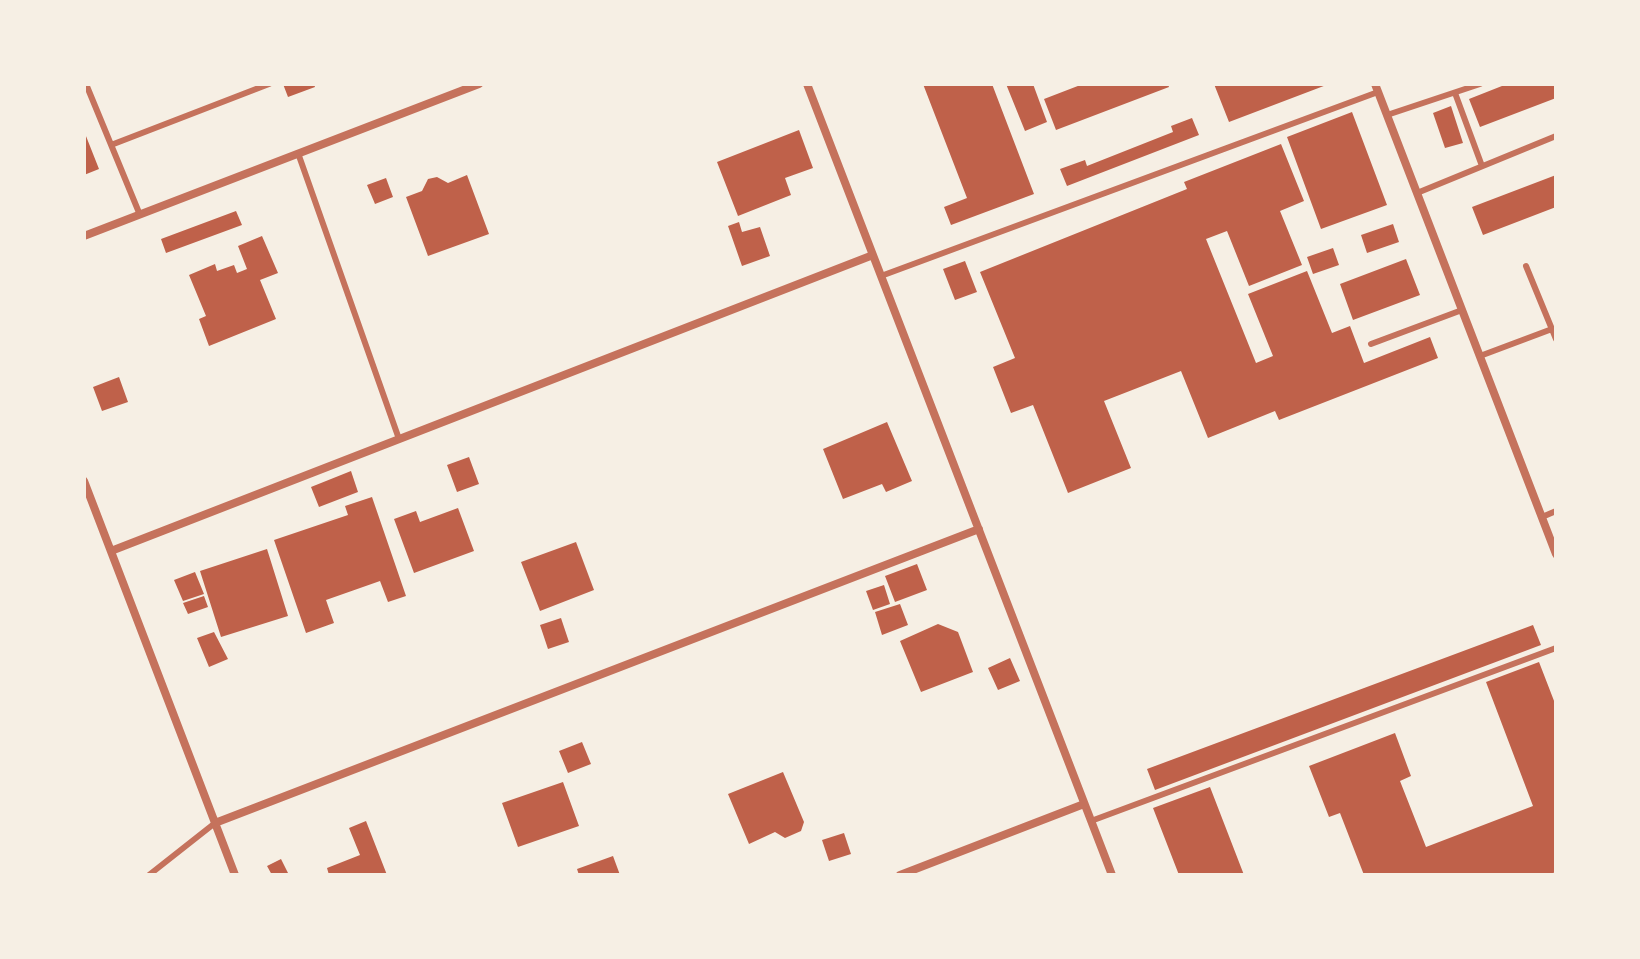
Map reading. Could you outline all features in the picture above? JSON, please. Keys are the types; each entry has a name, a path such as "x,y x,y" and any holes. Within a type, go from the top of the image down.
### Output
{"street":[{"path":"84,236 479,84"},
{"path":"807,84 1112,875"},
{"path":"1376,88 1556,554"},
{"path":"111,551 873,255"},
{"path":"84,481 235,875"},
{"path":"215,823 979,529"},
{"path":"900,875 1084,804"}],"lane":[{"path":"86,84 140,215"},
{"path":"111,145 269,84"},
{"path":"1387,115 1480,84"},
{"path":"881,276 1376,88"},
{"path":"1455,93 1482,166"},
{"path":"1417,193 1556,136"},
{"path":"298,153 399,439"},
{"path":"1526,266 1556,339"},
{"path":"1371,344 1462,310"},
{"path":"1480,356 1552,329"},
{"path":"1542,517 1556,511"},
{"path":"1091,821 1556,648"},
{"path":"149,875 215,823"}],"building":[{"path":"283,84 314,84 315,87 288,97"},
{"path":"923,84 992,84 1034,194 951,225 944,207 967,198"},
{"path":"1006,84 1033,84 1047,122 1025,131"},
{"path":"1083,84 1168,84 1169,87 1056,130 1044,99"},
{"path":"1214,84 1329,84 1229,122"},
{"path":"1507,84 1556,84 1556,98 1480,127 1469,99"},
{"path":"1451,106 1463,143 1445,148 1433,113"},
{"path":"1352,112 1387,205 1321,229 1287,137"},
{"path":"1192,118 1199,135 1067,186 1060,169 1085,160 1087,166 1173,132 1171,126"},
{"path":"799,130 813,168 785,178 791,195 738,216 717,162"},
{"path":"84,131 99,169 84,175"},
{"path":"1281,144 1304,201 1280,211 1302,265 1249,286 1227,231 1206,239 1256,363 1273,356 1248,294 1307,271 1332,333 1350,326 1364,363 1430,337 1438,358 1279,420 1275,411 1208,438 1181,371 1104,401 1131,468 1068,493 1033,405 1011,413 993,367 1015,358 980,272 1187,189 1184,182"},
{"path":"467,175 489,234 428,256 406,197 422,191 428,179 437,177 448,183"},
{"path":"1556,175 1556,207 1483,235 1472,207"},
{"path":"386,178 393,197 375,204 367,185"},
{"path":"236,211 242,225 166,253 161,239"},
{"path":"739,222 742,232 760,227 770,256 742,266 728,226"},
{"path":"1393,224 1399,242 1367,253 1361,235"},
{"path":"262,236 278,273 260,280 276,319 209,346 199,319 206,316 189,275 215,264 217,271 234,265 237,273 247,269 238,246"},
{"path":"1333,248 1339,265 1313,274 1307,257"},
{"path":"1406,259 1420,295 1353,320 1340,284"},
{"path":"965,261 977,292 955,300 943,269"},
{"path":"119,377 128,402 102,411 93,387"},
{"path":"887,422 912,481 886,492 882,484 843,499 823,449"},
{"path":"469,457 479,484 457,492 447,465"},
{"path":"351,471 358,492 319,507 311,487"},
{"path":"372,497 406,596 388,602 380,581 326,600 334,623 306,633 274,540 348,515 345,506"},
{"path":"458,508 474,551 414,573 394,519 416,511 420,522"},
{"path":"576,542 594,590 540,611 521,562"},
{"path":"267,549 288,616 221,637 200,571"},
{"path":"917,564 927,590 895,602 885,576"},
{"path":"195,572 204,594 183,601 174,580"},
{"path":"884,585 890,604 873,610 866,591"},
{"path":"204,596 208,607 188,614 183,603"},
{"path":"900,604 908,625 882,635 875,612"},
{"path":"561,618 569,642 548,649 540,625"},
{"path":"938,624 958,632 973,672 921,692 900,641"},
{"path":"1533,625 1541,645 1155,790 1147,769"},
{"path":"214,632 228,659 209,667 197,638"},
{"path":"1010,658 1020,681 998,690 988,668"},
{"path":"1539,662 1556,706 1556,872 1547,875 1364,875 1340,813 1329,817 1309,766 1395,733 1411,776 1400,781 1426,847 1533,806 1486,682"},
{"path":"582,742 591,764 568,773 559,751"},
{"path":"783,772 804,822 801,831 785,838 775,832 749,844 728,794"},
{"path":"563,782 579,826 518,847 502,803"},
{"path":"1210,787 1244,875 1179,875 1153,808"},
{"path":"366,821 387,875 329,875 327,868 360,855 349,828"},
{"path":"844,833 851,854 829,861 822,840"},
{"path":"613,856 620,875 579,875 577,869"},
{"path":"281,859 289,875 272,875 267,866"}]}
